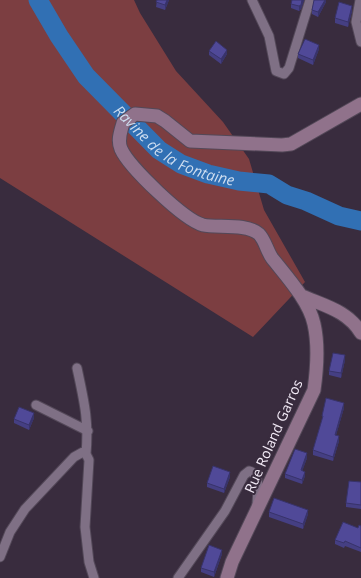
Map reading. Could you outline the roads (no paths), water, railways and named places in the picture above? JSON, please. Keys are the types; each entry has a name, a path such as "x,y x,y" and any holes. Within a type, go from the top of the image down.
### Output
{"main road":[{"name":"Rue Roland Garros","path":"227,578 232,562 314,390 318,364 314,323 302,296 268,252 259,234 250,230 202,224 179,211 131,163 121,148 119,137 123,122 135,114 158,116 166,120 190,141 282,145 291,144 361,104"},
{"path":"302,296 345,314 353,321 361,333"}],"street":[{"path":"252,0 269,36 276,71 284,74 289,68 310,0"},
{"path":"360,0 356,22 361,42"},
{"path":"77,368 87,413 88,431 86,454 89,460 85,534 89,562 94,578"},
{"path":"36,405 88,431"},
{"path":"0,557 10,532 25,509 74,457 83,452 86,454"},
{"path":"178,578 225,511 244,475 249,471 254,472 258,477 257,511"}],"waterway":[{"name":"Ravine de la Fontaine","path":"38,0 59,36 86,76 159,150 181,164 208,174 239,181 269,184 287,195 306,201 339,216 361,221"}]}
